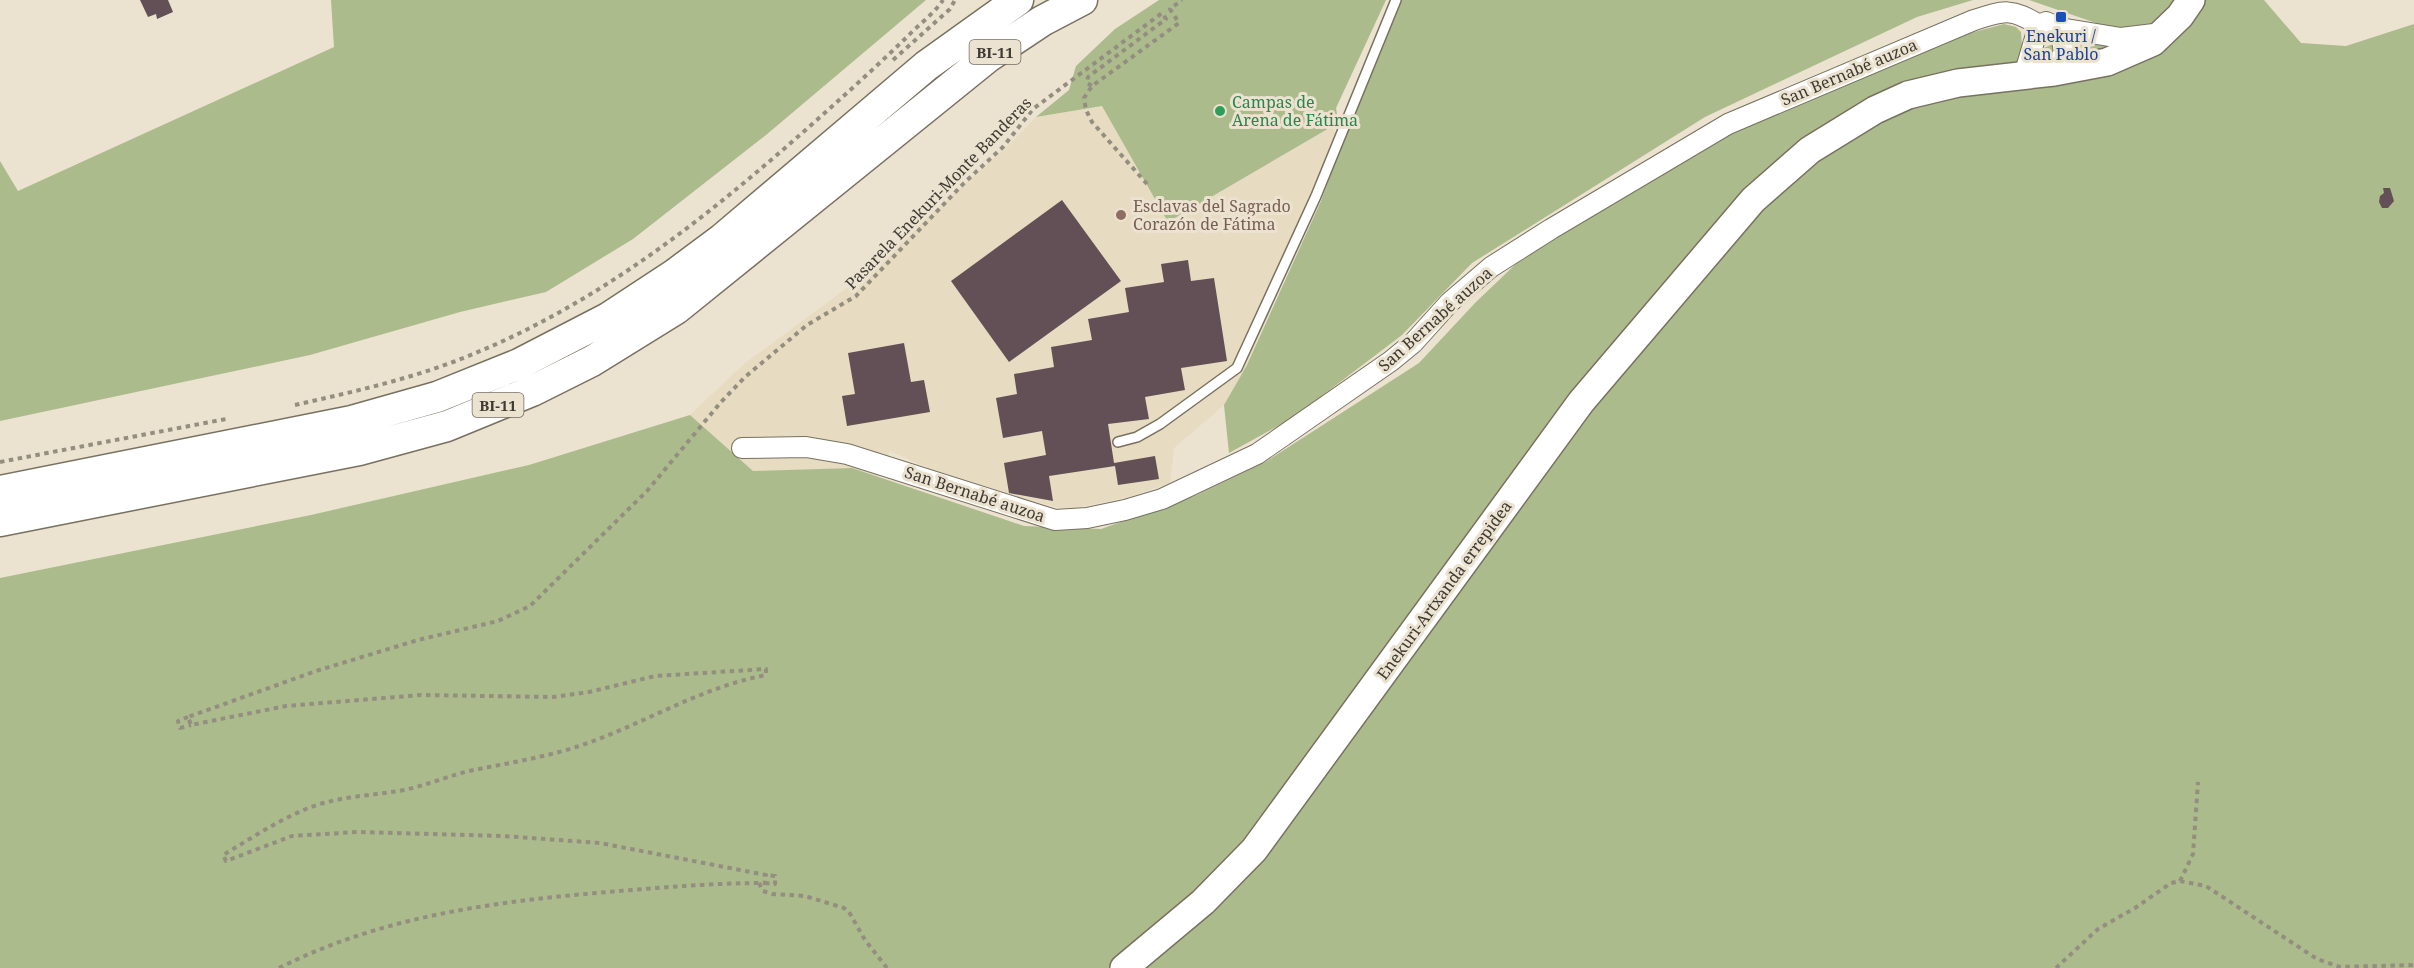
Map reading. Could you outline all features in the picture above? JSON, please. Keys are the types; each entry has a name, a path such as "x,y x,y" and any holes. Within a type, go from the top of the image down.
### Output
{"main road":[{"name":"BI-11","path":"0,491 352,421 437,397 519,364 608,318 675,274 722,239 926,66 1018,0"},
{"name":"BI-11","path":"0,521 358,450 447,426 532,392 592,361 676,309 988,57 1042,21 1082,0"}],"street":[{"name":"Enekuri-Artxanda errepidea","path":"1124,968 1203,903 1254,850 1581,402 1753,200 1810,150 1875,110 1908,95 1958,83 2077,69 2115,58 2153,42 2180,16 2191,0"},
{"name":"San Bernabé auzoa","path":"742,447 806,447 847,454 1055,520 1087,518 1125,510 1162,499 1257,454 1391,362 1413,343 1450,302 1491,267 1728,124 1985,16 2006,12 2019,13 2039,25 2046,22 2060,28 2121,38 2141,37 2166,31"},
{"path":"2024,75 2039,25"},
{"path":"2034,46 2042,62 2054,72 2064,52 2060,28"}],"lane":[{"path":"1118,442 1137,437 1160,424 1237,368 1316,196 1396,0"}],"path":[{"path":"287,407 370,388 452,362 513,336 621,277 722,202 786,148 856,85 943,0"},
{"path":"889,63 950,9 955,0"},
{"path":"1147,184 1092,122 1086,110 1084,98 1092,86 1179,23 1170,9 1182,0"},
{"name":"Pasarela Enekuri-Monte Banderas","path":"188,717 316,671 417,640 498,621 530,606 647,491 721,402 745,377 807,325 856,296 965,182 1003,147 1033,109 1162,13 1166,19 1088,77 1087,83 1092,86"},
{"path":"377,392 469,362"},
{"path":"297,411 343,400"},
{"path":"0,462 232,418"},
{"path":"0,468 221,426"},
{"path":"191,725 188,717 178,721 180,728 286,706 421,696 553,697 589,692 655,676 766,669 766,675 702,694 633,726 578,746 522,762 473,770 405,789 350,797 307,808 223,855 226,861 292,836 309,833 357,831 503,836 600,843 775,876 774,884 681,885 573,894 488,905 382,926 302,956 279,968"},
{"path":"2180,881 2193,854 2198,782"},
{"path":"765,883 766,875"},
{"path":"2056,968 2098,929 2135,908 2170,883 2180,881 2206,886 2317,959 2340,968 2414,965"},
{"path":"758,883 763,891 772,894 805,896 849,912 865,940 887,968"}],"shaded area":[{"name":"Esclavas del Sagrado Corazón de Fátima","path":"1102,106 1337,114 1331,127 1343,140 1247,365 1224,405 1174,448 1170,483 1132,496 1067,510 955,480 890,451 878,477 852,468 753,471 690,415 744,364 851,285 1009,145 1036,117"}],"green space":[{"path":"331,0 926,0 766,135 633,239 546,292 460,312 310,355 0,421 0,161 18,191 334,47"},
{"name":"Campas de Arena de Fátima","path":"1159,0 1386,0 1336,108 1337,114 1331,127 1168,222 1102,106 1036,117 1069,90 1076,66 1115,29"},
{"path":"1402,0 1973,0 1917,17 1705,117 1472,263 1402,335 1294,417 1229,453 1224,405 1247,365 1321,201 1385,27"},
{"path":"2029,0 2264,0 2301,43 2346,46 2414,24 2414,968 0,968 0,578 311,515 529,465 690,415 753,471 852,468 1024,526 1101,529 1197,495 1267,461 1419,363 1476,302 1520,260 1741,128 1963,35 2004,24 2016,27 2021,32 2022,47 2019,60 2096,23"}],"building":[{"path":"140,0 168,0 173,12 157,19 156,14 148,17"},
{"path":"2383,188 2390,188 2394,201 2388,208 2382,208 2379,202 2380,196 2384,193"},
{"path":"1062,200 1121,281 1009,362 951,281"},
{"path":"1188,260 1191,281 1214,278 1227,361 1181,368 1185,390 1145,397 1149,419 1108,424 1114,463 1155,456 1159,479 1118,485 1115,466 1049,476 1053,501 1009,493 1004,463 1046,455 1042,431 1003,438 996,398 1017,394 1014,374 1054,367 1051,347 1092,340 1088,319 1129,312 1125,288 1164,282 1161,264"},
{"path":"904,343 911,382 924,380 930,412 847,426 842,396 855,394 848,353"}],"place":[{"name":"Enekuri / San Pablo","path":"2061,17"},
{"name":"Campas de Arena de Fátima","path":"1220,111"},
{"name":"Esclavas del Sagrado Corazón de Fátima","path":"1121,215"}]}
